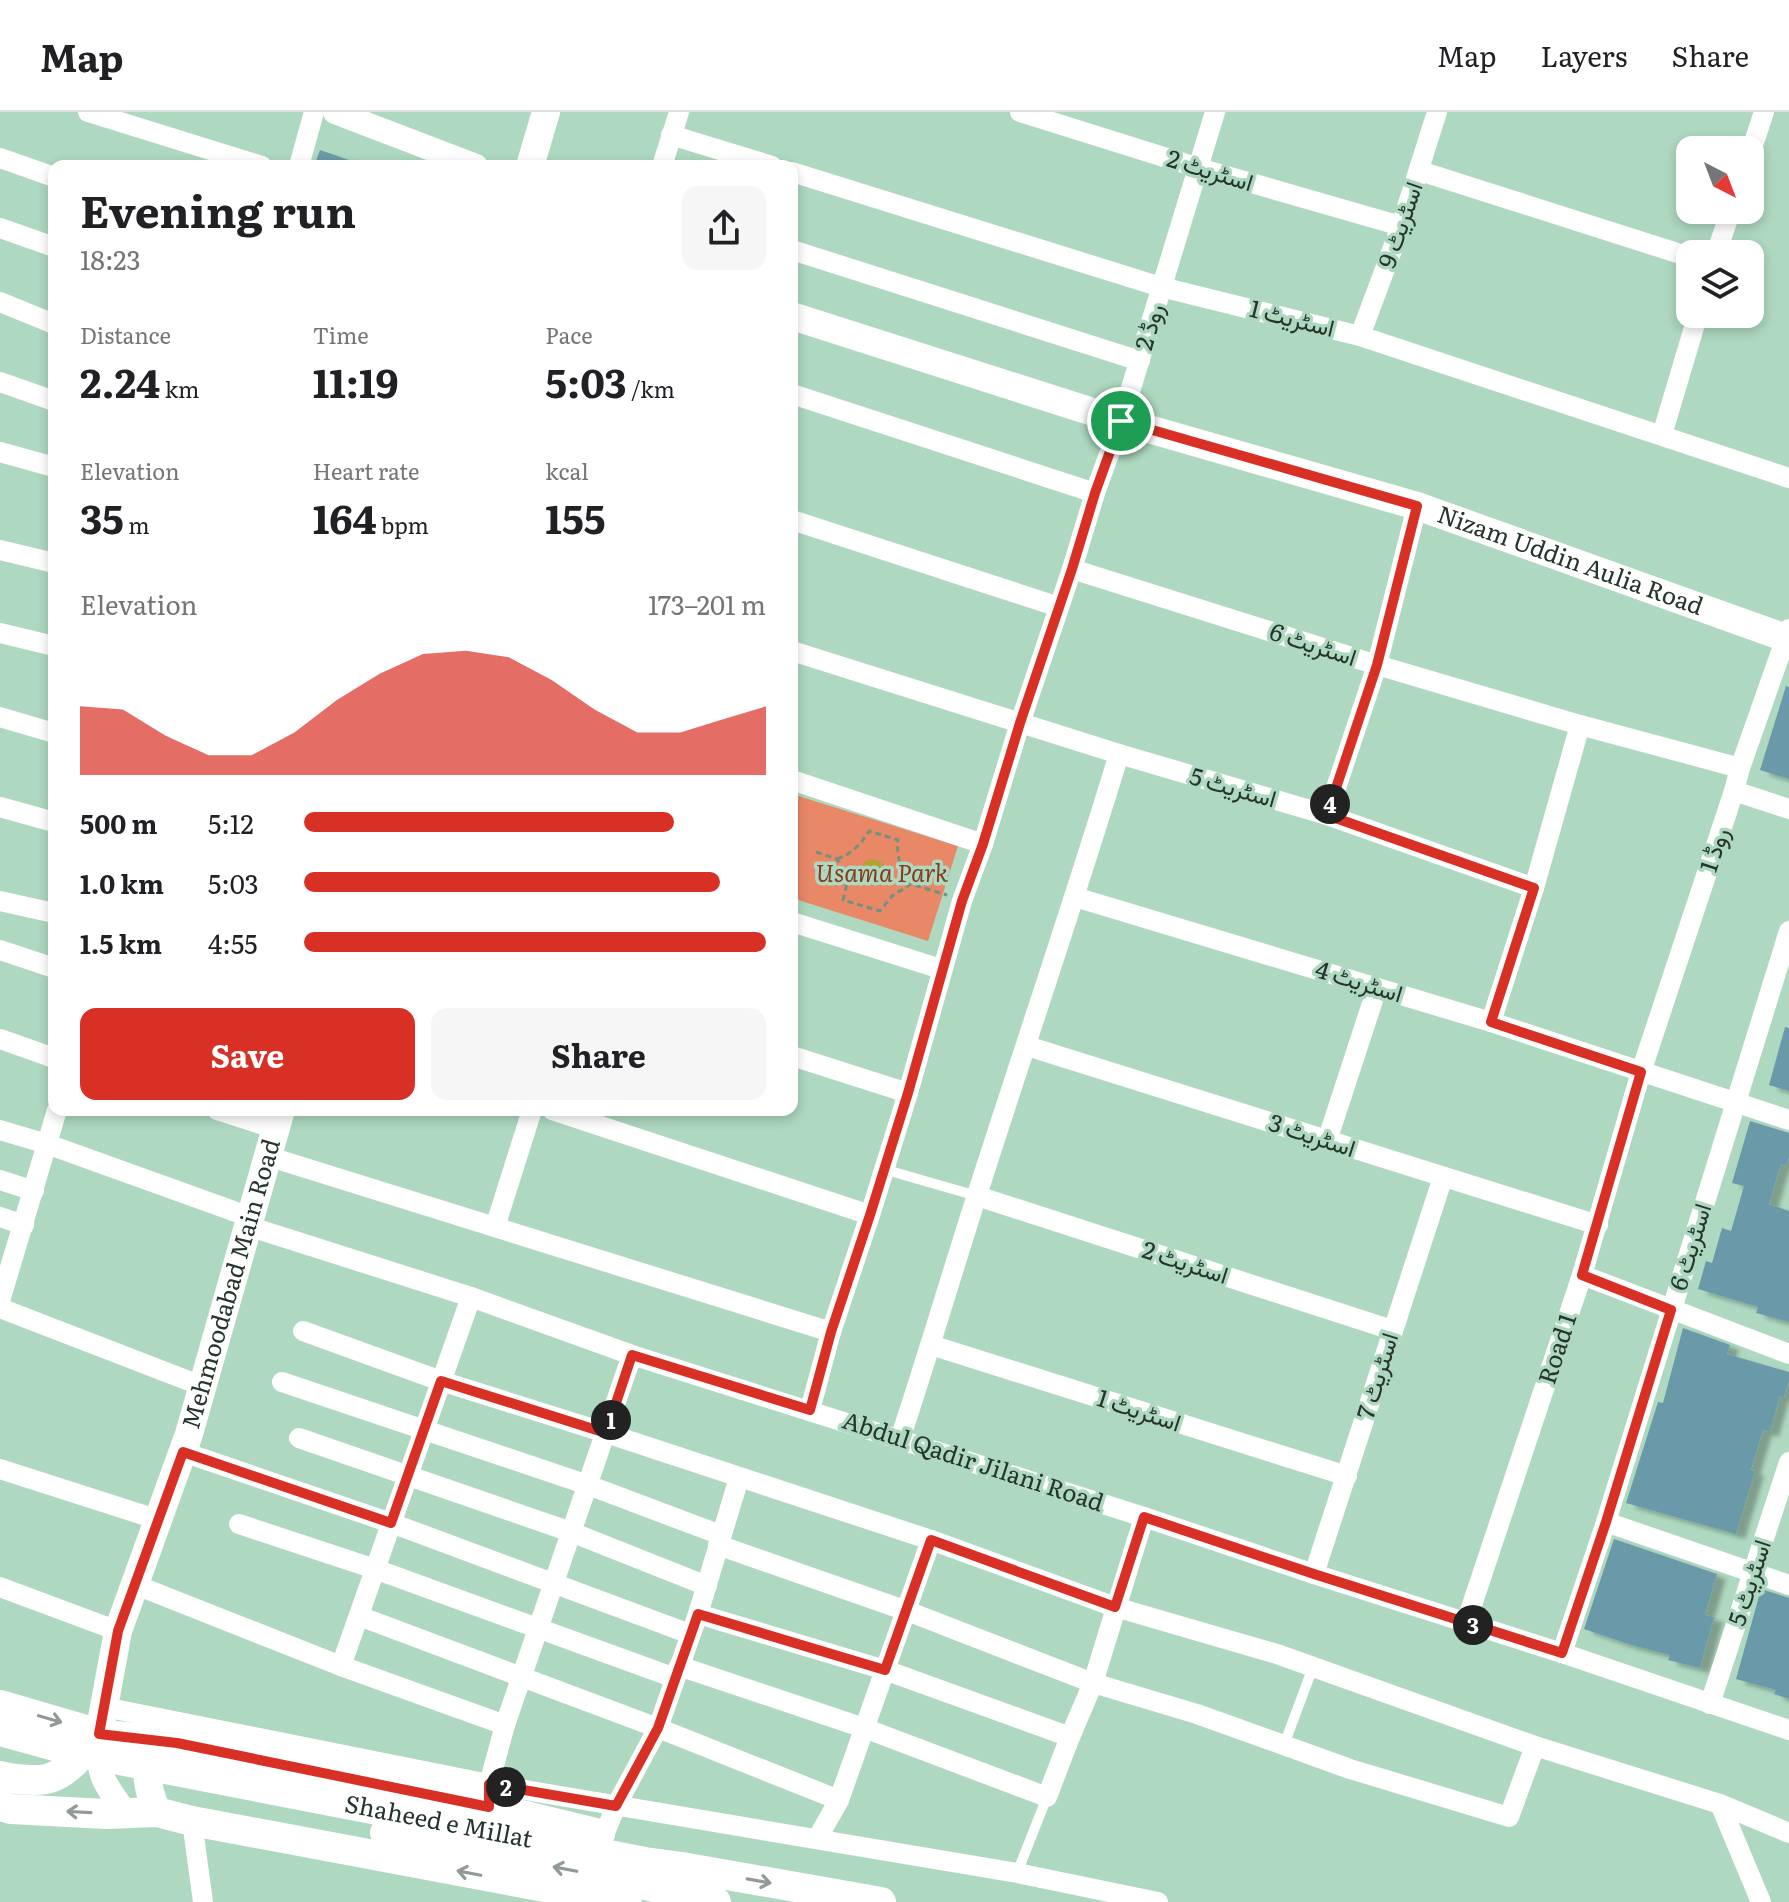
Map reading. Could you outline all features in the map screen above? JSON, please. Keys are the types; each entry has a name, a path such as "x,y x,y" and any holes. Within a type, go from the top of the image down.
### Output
{"main road":[{"path":"535,160 546,112"},
{"name":"Nizam Uddin Aulia Road","path":"798,318 1121,421 1417,506 1788,636"},
{"name":"Mehmoodabad Main Road","path":"102,1720 118,1631 183,1452 278,1119"},
{"path":"0,1705 102,1720 177,1743 489,1796 604,1835 657,1849 683,1880 662,1901 582,1894 157,1812 94,1813 0,1806"},
{"path":"0,1776 14,1779 50,1778 77,1761 102,1720"},
{"name":"Shaheed e Millat","path":"0,1731 73,1751 643,1873"},
{"path":"157,1812 147,1784 147,1773 157,1753 177,1743"},
{"name":"Shaheed e Millat","path":"0,1752 62,1768 683,1880 881,1902"},
{"name":"Shaheed e Millat","path":"683,1880 716,1902"}],"street":[{"path":"88,112 243,160"},
{"path":"301,160 314,112"},
{"path":"335,112 460,160"},
{"path":"664,160 679,112"},
{"name":"اسٹریٹ 2","path":"1020,112 1401,226"},
{"name":"روڈ 2","path":"810,1410 831,1332 908,1093 962,901 1121,421 1215,112"},
{"name":"اسٹریٹ 9","path":"1360,336 1420,171 1437,112"},
{"path":"1756,136 1764,112"},
{"path":"671,135 752,160"},
{"path":"0,158 48,175"},
{"path":"1420,171 1676,253"},
{"name":"اسٹریٹ 1","path":"798,174 1161,287 1360,336 1789,478"},
{"path":"0,228 48,245"},
{"path":"798,252 1140,361"},
{"path":"0,302 48,322"},
{"path":"1662,435 1694,328"},
{"path":"0,382 48,399"},
{"path":"798,396 1095,493"},
{"path":"0,452 48,465"},
{"path":"1327,815 1377,665 1417,506"},
{"path":"798,522 1059,607"},
{"path":"0,550 48,562"},
{"name":"اسٹریٹ 6","path":"1072,569 1377,665 1740,768"},
{"path":"0,633 48,645"},
{"name":"روڈ 1","path":"1641,1072 1740,768 1788,636"},
{"name":"اسٹریٹ 5","path":"798,653 1119,754 1327,815 1534,888"},
{"path":"0,717 48,731"},
{"path":"1491,1022 1534,888 1580,725"},
{"path":"900,1439 1119,754"},
{"path":"798,782 983,844"},
{"path":"1734,791 1789,809"},
{"path":"0,807 48,820"},
{"name":"اسٹریٹ 4","path":"1075,897 1491,1022 1641,1072"},
{"path":"0,901 48,912"},
{"path":"798,924 941,969"},
{"name":"اسٹریٹ 6","path":"1562,1653 1606,1522 1789,931"},
{"path":"0,950 48,966"},
{"path":"1327,1141 1377,988"},
{"path":"0,1039 48,1056"},
{"name":"اسٹریٹ 3","path":"1027,1046 1598,1225"},
{"path":"798,1058 908,1093"},
{"path":"1641,1072 1789,1120"},
{"name":"Road 1","path":"1466,1623 1598,1225 1641,1072"},
{"path":"0,1301 55,1116"},
{"path":"258,1116 278,1119"},
{"path":"495,1227 530,1116"},
{"path":"570,1116 870,1215"},
{"name":"Abdul Qadir Jilani Road","path":"0,1130 47,1144 249,1222 632,1355 1144,1517 1789,1730"},
{"path":"267,1156 831,1332"},
{"name":"اسٹریٹ 7","path":"1314,1574 1443,1177"},
{"path":"0,1180 34,1191"},
{"name":"اسٹریٹ 2","path":"977,1196 1392,1330"},
{"path":"0,1217 24,1225"},
{"path":"1582,1275 1789,1354"},
{"path":"341,1666 471,1297"},
{"path":"0,1308 202,1386"},
{"path":"303,1331 441,1381 931,1540 1115,1607 1277,1654 1535,1746 1720,1804 1789,1833"},
{"name":"اسٹریٹ 1","path":"931,1345 1347,1476"},
{"path":"489,1796 505,1725 632,1355"},
{"path":"282,1382 588,1485 719,1540 1093,1683 1197,1714 1350,1769 1509,1817 1535,1746"},
{"path":"299,1438 571,1532 707,1586"},
{"path":"183,1452 391,1523 690,1634"},
{"name":"اسٹریٹ 5","path":"1710,1704 1789,1462"},
{"path":"0,1469 159,1520"},
{"path":"604,1835 658,1728 698,1614 739,1478"},
{"path":"239,1524 539,1627 864,1728 1047,1797 1093,1683 1144,1517"},
{"path":"1606,1522 1789,1585"},
{"path":"817,1839 839,1800 931,1540"},
{"path":"136,1585 341,1666 505,1725"},
{"path":"0,1587 118,1631"},
{"path":"698,1614 885,1670 1070,1737"},
{"path":"359,1616 658,1728 839,1800"},
{"path":"126,1813 111,1793 98,1763 102,1720 489,1796 616,1806 1017,1873 1158,1902"},
{"path":"1720,1804 1761,1902"},
{"path":"192,1821 203,1902"}],"lane":[{"path":"883,1169 977,1196"},
{"path":"1284,1745 1313,1667"},
{"path":"1017,1873 1047,1797"}],"path":[{"path":"816,852 837,859 848,855 869,831 898,840 896,851 899,862 911,884 937,891"},
{"path":"837,859 848,883 843,900 880,911 892,896 911,884"}],"green space":[{"name":"Usama Park","path":"798,796 958,846 928,941 798,900"}],"shaded area":[{"path":"873,859 881,863 885,871 881,879 873,883 865,879 861,871 865,863"}],"building":[{"path":"320,150 349,160 316,160"},
{"path":"1786,686 1789,687 1789,779 1760,770"},
{"path":"1785,1027 1789,1028 1789,1091 1769,1085"},
{"path":"1750,1121 1789,1133 1789,1157 1786,1166 1781,1164 1769,1204 1789,1211 1789,1322 1756,1313 1758,1307 1698,1289 1706,1261 1712,1263 1722,1228 1731,1231 1744,1186 1732,1183"},
{"path":"1683,1328 1730,1345 1727,1354 1789,1372 1784,1397 1780,1396 1770,1432 1763,1430 1751,1470 1755,1471 1736,1534 1626,1503 1658,1402 1663,1403"},
{"path":"1614,1539 1717,1574 1705,1615 1714,1617 1700,1668 1668,1660 1670,1655 1584,1629"},
{"path":"1761,1589 1789,1598 1789,1699 1774,1694 1776,1690 1736,1679"}],"route":[{"path":"1121,421 1417,506 1377,665 1327,815 1534,888 1491,1022 1641,1072 1582,1275 1671,1310 1562,1653 1144,1517 1115,1607 931,1540 885,1670 698,1614 658,1728 616,1806 489,1784 489,1807 177,1743 99,1734 118,1631 183,1452 391,1523 441,1381 606,1433 632,1355 810,1410 831,1332 908,1093 962,901 1121,421"}]}
